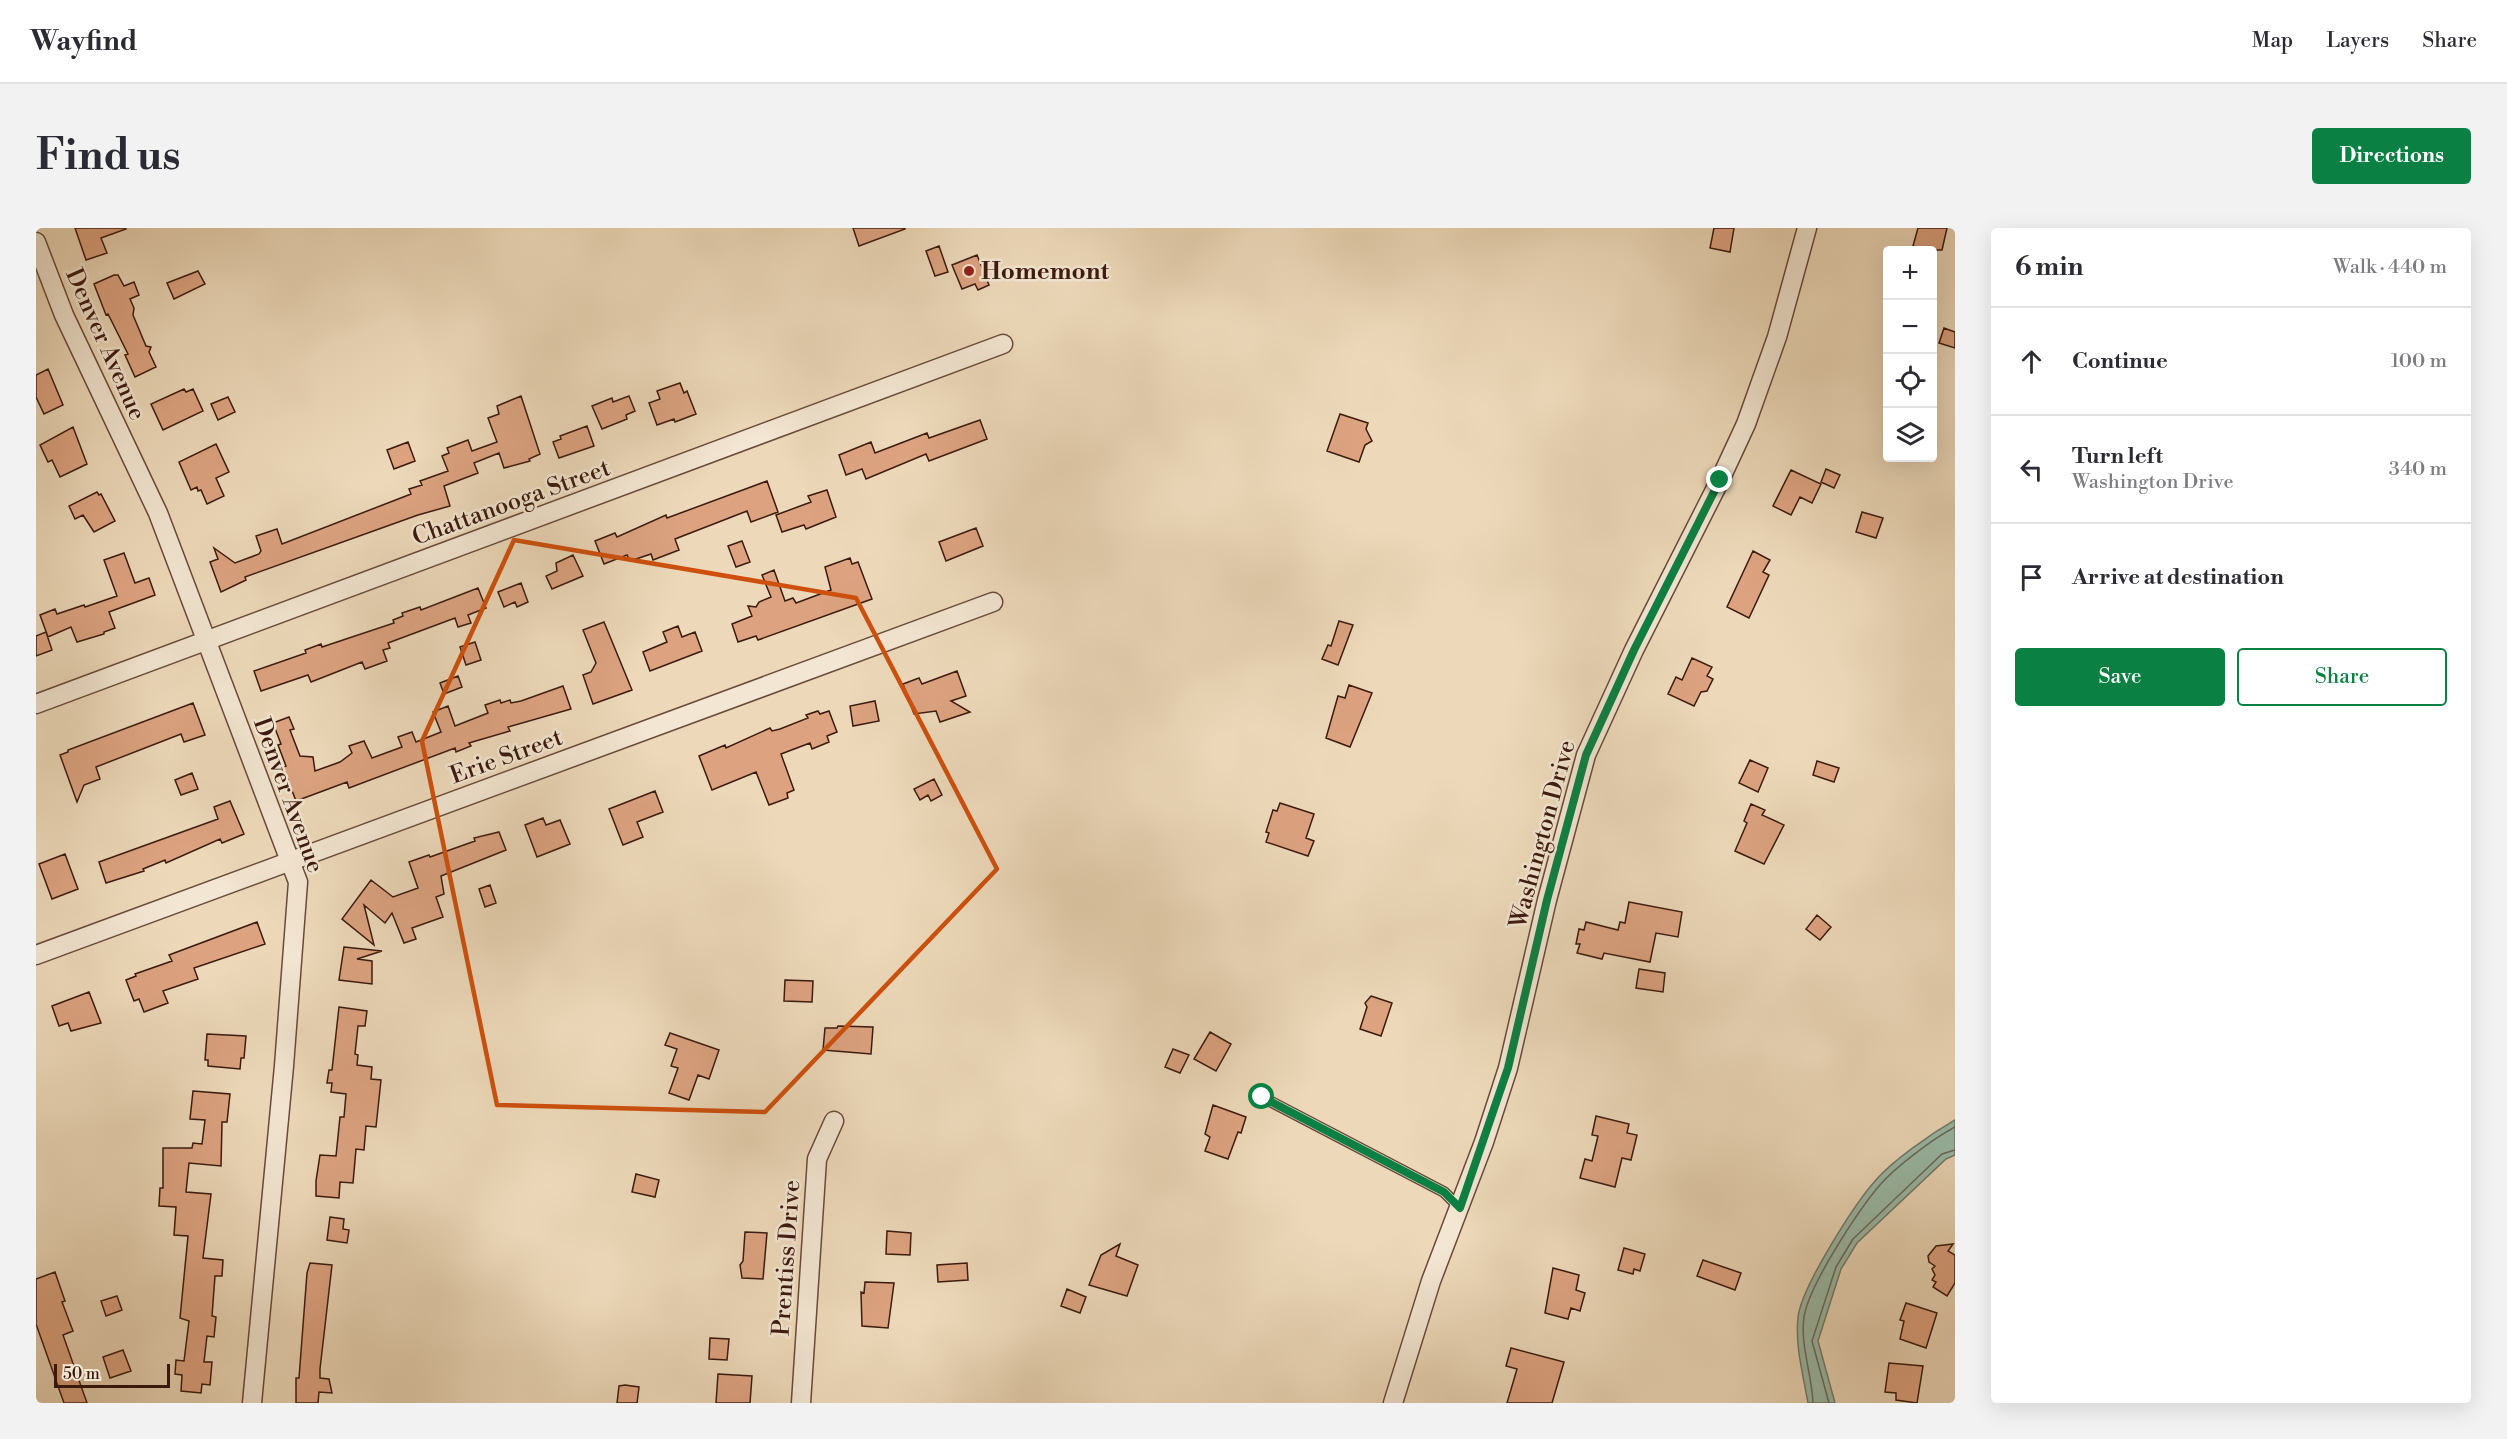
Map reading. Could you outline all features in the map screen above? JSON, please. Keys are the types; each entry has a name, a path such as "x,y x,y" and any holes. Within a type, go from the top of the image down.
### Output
{"street":[{"name":"Washington Drive","path":"1393,1403 1431,1281 1460,1208 1508,1068 1547,900 1586,755 1634,650 1746,424 1774,345 1807,228"},
{"name":"Denver Avenue","path":"36,242 64,315 158,513 298,882 252,1403"},
{"name":"Chattanooga Street","path":"36,704 1003,344"},
{"name":"Erie Street","path":"36,954 993,602"},
{"name":"Prentiss Drive","path":"801,1403 817,1159 834,1121"}],"lane":[{"path":"1262,1097 1444,1192 1460,1208"}],"highlighted area":[{"path":"514,540 856,598 997,869 765,1112 497,1105 422,741"}],"water":[{"path":"1955,1120 1955,1155 1946,1159 1857,1243 1841,1269 1818,1341 1835,1403 1808,1403 1797,1328 1802,1303 1809,1286 1842,1226 1875,1181 1913,1148"}],"building":[{"path":"75,228 126,229 101,238 107,253 86,260"},
{"path":"853,228 905,228 905,229 859,246"},
{"path":"1714,228 1734,228 1730,252 1710,248"},
{"path":"1918,228 1947,228 1942,250 1937,250 1937,246 1913,246"},
{"path":"939,246 948,272 935,276 926,251"},
{"name":"Homemont","path":"977,255 989,285 978,290 975,284 962,289 952,265"},
{"path":"198,271 205,284 174,299 167,283"},
{"path":"118,275 124,286 134,282 139,295 130,299 134,308 133,315 146,346 151,347 149,352 156,367 135,377 125,355 128,354 108,314 106,315 94,284"},
{"path":"1944,328 1955,332 1955,348 1939,343"},
{"path":"48,369 63,405 44,414 36,397 36,375"},
{"path":"680,383 684,393 687,391 696,414 675,422 674,419 657,425 649,403 660,399 657,391"},
{"path":"184,389 186,392 193,389 203,411 163,430 151,404"},
{"path":"521,396 540,454 529,459 530,461 504,468 499,453 474,463 478,473 444,486 450,506 418,515 245,577 246,580 221,592 210,562 218,559 214,548 235,563 259,554 261,551 256,536 277,529 282,544 411,494 409,489 422,485 420,481 448,471 442,456 449,453 447,448 468,440 472,451 497,442 488,418 499,414 497,406"},
{"path":"629,396 635,411 626,415 627,419 602,429 592,406 612,398 613,402"},
{"path":"228,397 235,412 218,420 211,404"},
{"path":"1340,414 1368,423 1366,429 1372,441 1365,445 1359,462 1327,451"},
{"path":"980,420 987,439 929,461 926,454 866,479 862,469 846,475 839,455 871,442 875,453 927,433 929,438"},
{"path":"587,426 594,446 559,458 553,442 561,439 560,436"},
{"path":"73,427 87,464 60,477 52,460 48,462 40,445"},
{"path":"408,442 415,461 394,469 387,450"},
{"path":"216,444 229,472 216,478 224,496 207,504 201,490 198,491 197,487 191,490 179,462"},
{"path":"1826,469 1840,475 1834,488 1821,482"},
{"path":"1791,470 1821,484 1812,503 1800,497 1791,515 1773,506"},
{"path":"767,481 778,512 751,522 747,511 675,539 679,550 653,560 651,554 630,561 627,555 604,564 595,541 615,533 617,537 666,515 667,518"},
{"path":"827,490 836,517 806,529 804,525 782,532 776,515 811,502 808,496"},
{"path":"97,492 101,494 115,521 94,532 83,515 75,519 69,506"},
{"path":"1862,512 1883,518 1876,538 1856,532"},
{"path":"976,528 983,546 946,561 939,542"},
{"path":"742,541 750,562 736,567 728,546"},
{"path":"1753,551 1770,560 1763,572 1769,575 1749,618 1727,607"},
{"path":"124,553 135,583 149,578 155,595 109,612 115,628 104,634 77,642 71,627 48,637 40,615 55,609 57,614 117,596 104,560"},
{"path":"573,555 583,576 552,589 546,576 557,571 556,563"},
{"path":"850,558 852,564 858,562 872,599 758,640 756,636 738,642 732,624 752,616 748,606 756,607 759,602 771,597 762,575 774,570 785,601 793,598 796,603 831,590 825,567"},
{"path":"521,583 528,602 517,607 515,602 504,607 498,592"},
{"path":"478,588 486,608 468,615 471,623 458,627 455,618 388,643 390,648 383,650 387,661 365,669 362,662 311,682 308,675 261,691 254,671 306,653 305,650 321,644 322,647 394,623 393,620 403,616 402,613 420,607 421,610"},
{"path":"1339,621 1353,625 1338,665 1322,659 1328,645 1331,646"},
{"path":"604,622 632,690 593,704 583,675 591,672 596,663 583,630"},
{"path":"678,626 682,637 695,632 702,651 650,671 643,652 667,642 663,632"},
{"path":"46,632 52,650 36,656 36,636"},
{"path":"475,642 481,660 466,665 460,647"},
{"path":"1692,658 1712,667 1707,676 1713,679 1707,691 1701,692 1694,706 1668,694 1676,677 1682,680"},
{"path":"957,671 966,696 951,701 970,712 940,722 936,711 914,714 903,684 919,678 922,684"},
{"path":"458,676 462,687 444,694 440,683"},
{"path":"1349,685 1372,693 1350,747 1326,738 1338,696 1345,698"},
{"path":"563,686 571,709 508,727 510,731 469,743 471,746 456,752 455,748 349,788 347,782 296,801 283,767 286,766 278,745 281,744 273,723 289,717 294,729 290,730 300,756 313,757 315,771 340,762 352,753 349,746 364,741 372,758 402,747 398,737 412,732 416,742 441,732 433,712 448,706 455,726 488,713 485,705 500,700 501,703 510,700 511,703 521,701"},
{"path":"875,701 879,721 853,726 850,706"},
{"path":"193,703 205,735 184,742 181,734 96,767 100,779 84,785 77,802 60,755"},
{"path":"818,711 820,714 829,711 837,732 827,736 829,742 812,749 810,743 781,754 794,790 787,793 788,798 769,805 756,772 712,790 699,756 725,745 726,748 770,728 772,731 780,729 808,718 806,715"},
{"path":"1750,760 1768,768 1758,792 1739,783"},
{"path":"1817,761 1839,768 1834,782 1813,775"},
{"path":"192,773 198,789 181,795 175,780"},
{"path":"934,779 942,795 931,801 928,795 920,800 914,789"},
{"path":"655,791 663,812 637,822 643,837 623,845 609,809"},
{"path":"230,801 244,834 222,843 220,839 166,863 165,860 143,869 144,871 106,883 99,862 218,819 214,807"},
{"path":"1280,803 1314,814 1306,838 1314,841 1308,856 1266,842 1269,833 1266,832 1273,810 1277,811"},
{"path":"1751,804 1765,810 1762,815 1784,825 1764,864 1735,851 1747,823 1744,821"},
{"path":"543,818 546,825 560,820 570,844 537,857 525,825"},
{"path":"499,832 506,850 441,876 444,894 436,897 443,917 412,928 416,939 404,943 392,913 385,923 364,905 374,945 342,919 371,880 393,897 418,888 409,862 475,841 474,838"},
{"path":"65,854 78,889 52,899 39,864"},
{"path":"490,885 496,903 485,907 479,889"},
{"path":"1629,902 1682,912 1678,937 1656,933 1650,962 1604,953 1602,959 1577,953 1580,944 1576,944 1579,929 1584,930 1586,922 1618,930 1620,922 1625,923"},
{"path":"1817,915 1831,927 1820,940 1806,929"},
{"path":"257,922 265,944 194,968 198,979 163,991 168,1003 144,1012 139,999 134,1001 126,980 136,976 135,974 172,961 169,955"},
{"path":"344,947 382,951 357,959 372,961 372,984 339,980"},
{"path":"1639,969 1665,973 1663,992 1636,988"},
{"path":"785,980 813,981 812,1002 784,1001"},
{"path":"89,992 101,1023 71,1031 68,1023 59,1026 52,1006"},
{"path":"1371,996 1392,1003 1381,1036 1360,1029 1367,1007 1365,1003"},
{"path":"339,1007 367,1011 365,1026 358,1026 355,1054 358,1055 357,1065 372,1067 371,1079 381,1080 376,1127 366,1126 364,1150 356,1149 353,1183 340,1182 339,1198 316,1196 316,1181 320,1155 336,1156 340,1117 344,1117 346,1094 331,1092 332,1083 327,1083 329,1070 332,1070"},
{"path":"838,1026 873,1027 871,1054 823,1050 825,1028 837,1028"},
{"path":"1210,1032 1231,1044 1216,1071 1194,1059"},
{"path":"670,1033 719,1050 709,1079 698,1075 689,1100 669,1093 678,1068 671,1066 677,1049 665,1045"},
{"path":"207,1034 246,1036 244,1058 241,1058 240,1069 208,1066 208,1060 205,1060"},
{"path":"1173,1049 1189,1055 1180,1073 1165,1067"},
{"path":"193,1091 230,1094 227,1122 222,1122 221,1166 189,1163 186,1192 211,1194 203,1258 223,1260 222,1276 215,1276 212,1316 216,1317 214,1337 207,1336 204,1362 212,1362 210,1385 202,1384 201,1393 181,1391 182,1375 175,1374 176,1360 184,1361 189,1321 180,1318 188,1236 174,1235 176,1207 159,1206 160,1188 163,1188 163,1148 192,1148 193,1143 202,1144 205,1120 190,1119"},
{"path":"1213,1105 1246,1117 1228,1159 1205,1151 1210,1137 1205,1134"},
{"path":"1596,1116 1629,1124 1627,1133 1637,1135 1631,1160 1622,1158 1615,1187 1580,1178 1585,1159 1592,1161 1598,1136 1592,1135"},
{"path":"636,1174 659,1180 655,1197 632,1192"},
{"path":"330,1217 344,1219 343,1229 349,1230 347,1243 327,1240"},
{"path":"887,1231 911,1233 910,1255 886,1254"},
{"path":"745,1232 767,1233 763,1279 742,1278 740,1265 743,1261"},
{"path":"1120,1244 1116,1256 1138,1265 1127,1296 1089,1285 1101,1255"},
{"path":"1953,1244 1948,1251 1955,1255 1955,1283 1947,1296 1933,1287 1936,1282 1932,1280 1935,1275 1932,1269 1935,1266 1929,1262 1928,1256 1936,1246"},
{"path":"1624,1248 1645,1254 1640,1271 1634,1269 1633,1274 1618,1270"},
{"path":"1703,1260 1741,1273 1735,1290 1697,1276"},
{"path":"310,1263 332,1265 320,1378 329,1379 332,1393 319,1392 318,1403 296,1403 296,1378 299,1378 307,1273"},
{"path":"967,1263 968,1280 938,1282 937,1265"},
{"path":"1553,1268 1579,1275 1576,1290 1585,1293 1580,1311 1571,1308 1568,1319 1545,1313"},
{"path":"55,1272 65,1301 62,1302 73,1331 63,1335 87,1403 64,1403 36,1324 36,1279"},
{"path":"865,1282 894,1283 888,1328 862,1326 861,1292 864,1293"},
{"path":"1067,1289 1086,1297 1080,1313 1061,1306"},
{"path":"117,1296 122,1310 106,1316 101,1301"},
{"path":"1906,1303 1937,1313 1926,1348 1900,1339 1904,1321 1900,1320"},
{"path":"710,1338 729,1339 727,1360 709,1359"},
{"path":"1511,1348 1564,1362 1552,1403 1507,1403 1517,1369 1506,1366"},
{"path":"123,1350 131,1371 110,1378 103,1357"},
{"path":"1889,1363 1923,1366 1917,1403 1896,1400 1896,1393 1885,1392"},
{"path":"718,1374 752,1376 750,1403 716,1403"},
{"path":"619,1386 639,1387 637,1403 617,1403"}],"place":[{"name":"Homemont","path":"969,271"}],"route":[{"path":"1262,1097 1444,1192 1460,1208 1508,1068 1547,900 1586,755 1634,650 1720,480"}]}
